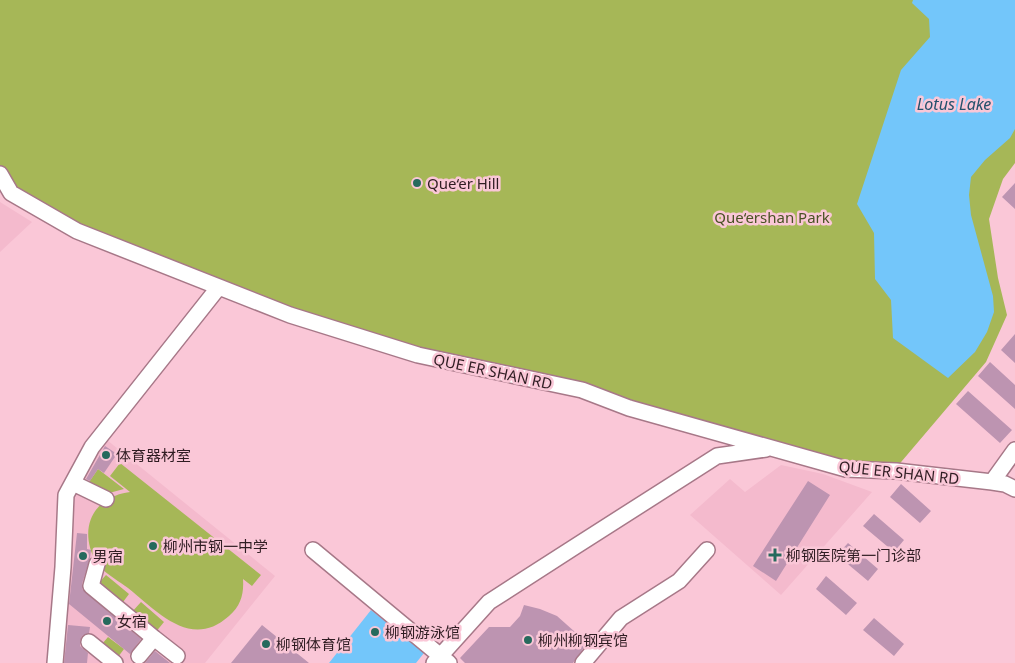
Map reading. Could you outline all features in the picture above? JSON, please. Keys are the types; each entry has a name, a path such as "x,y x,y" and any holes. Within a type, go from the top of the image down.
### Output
{"street":[{"name":"QUE ER SHAN RD","path":"0,174 11,193 77,231 290,315 418,355 582,390 629,408 846,469 992,482 1015,488"},
{"path":"55,663 66,495 92,447 218,288"},
{"path":"313,550 441,660 489,602 717,456 773,449"},
{"path":"992,482 1015,450"},
{"path":"73,483 106,499"},
{"path":"582,663 621,618 679,581 707,550"},
{"path":"97,564 92,586 177,656"},
{"path":"139,656 154,638"},
{"path":"88,642 115,663"}],"shaded area":[{"path":"0,202 32,222 0,252"},
{"name":"柳州市钢一中学","path":"107,440 275,576 205,663 59,663 68,531 74,491"},
{"name":"柳钢医院第一门诊部","path":"781,465 823,474 872,492 781,595 690,515 730,479 745,492"}],"green space":[{"name":"Que‘ershan Park","path":"0,0 1015,0 1015,163 1003,179 989,219 998,278 1007,315 986,362 896,468 845,462 418,353 226,285 155,253 79,226 13,189 0,166"},
{"path":"120,463 261,575 252,586 243,579 243,590 239,604 229,616 215,626 201,629 188,628 176,624 151,607 96,562 88,538 92,516 106,500 130,492 110,476"},
{"path":"98,469 124,489 109,493 87,485"},
{"path":"106,575 129,594 120,606 96,586"},
{"path":"141,602 164,622 155,633 131,613"},
{"path":"108,637 124,649 118,657 102,644"}],"water":[{"name":"Lotus Lake","path":"913,0 1015,0 1015,129 1010,138 985,160 971,177 969,195 971,215 993,296 994,312 987,332 975,352 948,378 893,338 891,300 875,279 874,233 857,204 901,70 930,37 929,19 912,3"},
{"name":"柳钢游泳馆","path":"371,610 424,653 416,663 329,663"}],"building":[{"path":"1015,183 1015,209 1002,197"},
{"path":"1015,334 1015,363 1001,350"},
{"path":"990,362 1015,385 1015,409 978,376"},
{"path":"968,391 1012,430 1000,443 956,404"},
{"path":"105,446 117,454 104,473 98,469 90,481 86,479"},
{"path":"808,481 830,495 776,581 753,566"},
{"path":"901,484 931,511 920,523 890,497"},
{"path":"874,514 904,540 894,552 863,526"},
{"name":"女宿","path":"77,533 87,534 87,549 91,550 82,589 141,639 130,654 69,604"},
{"path":"848,543 878,569 868,581 837,555"},
{"path":"826,576 857,603 846,615 816,589"},
{"name":"柳州柳钢宾馆","path":"524,605 557,616 575,632 585,646 573,663 465,663 460,658 489,627 510,627 520,616"},
{"path":"874,618 904,644 894,656 863,630"},
{"path":"68,625 90,627 89,633 82,636 80,641 80,646 88,653 87,663 64,663"},
{"name":"柳钢体育馆","path":"262,625 309,663 231,663"},
{"path":"155,651 170,663 145,663"}],"place":[{"name":"Que‘er Hill","path":"417,183"},
{"name":"体育器材室","path":"106,455"},
{"name":"柳州市钢一中学","path":"153,546"},
{"name":"柳钢医院第一门诊部","path":"775,555"},
{"name":"男宿","path":"83,556"},
{"name":"女宿","path":"107,621"},
{"name":"柳钢游泳馆","path":"375,632"},
{"name":"柳州柳钢宾馆","path":"528,640"},
{"name":"柳钢体育馆","path":"266,644"}]}
